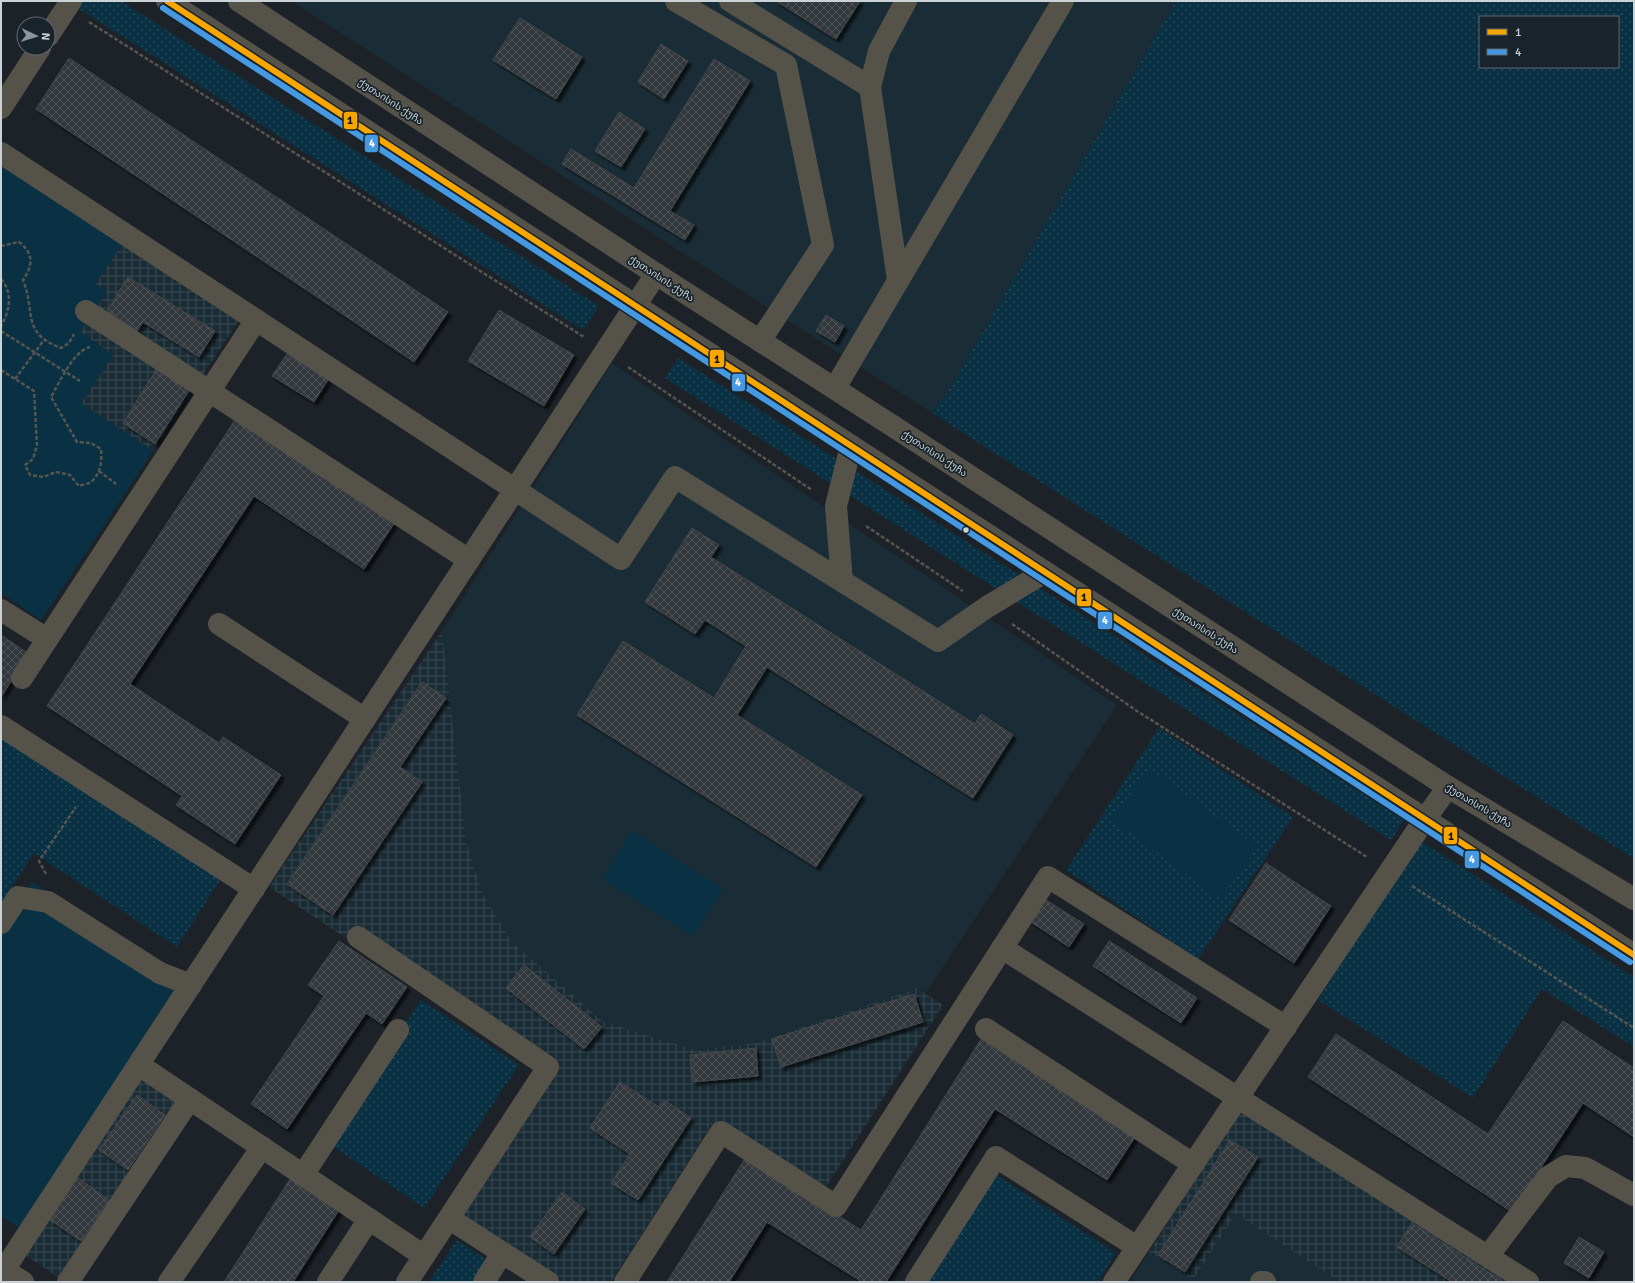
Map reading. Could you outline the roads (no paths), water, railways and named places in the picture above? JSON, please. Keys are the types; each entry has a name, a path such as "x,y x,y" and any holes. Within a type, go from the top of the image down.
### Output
{"street":[{"path":"56,24 71,1"},
{"path":"167,1 1634,955"},
{"name":"ქუთაისის ქუჩა","path":"239,1 656,274 1448,787 1634,899"},
{"path":"676,1 786,65 823,245 760,341"},
{"path":"730,1 870,87"},
{"path":"898,280 870,87 879,51 906,1"},
{"path":"834,388 1063,1"},
{"path":"1,108 35,56"},
{"path":"1,153 621,559 675,477 938,641 987,607 1045,572"},
{"path":"23,1282 3,1269 139,1065 656,274"},
{"path":"86,311 469,560"},
{"path":"22,678 256,320"},
{"path":"842,581 836,506 851,446"},
{"path":"1,610 47,639"},
{"path":"219,624 365,719"},
{"path":"1,726 254,889"},
{"path":"1114,1282 1136,1247 1448,787"},
{"path":"626,1282 721,1132 836,1206 1048,877 1286,1027"},
{"path":"1,923 18,897 48,902 160,973 191,985"},
{"path":"358,938 548,1067 450,1219 407,1282"},
{"path":"1002,948 1239,1097 1528,1282"},
{"path":"986,1029 1193,1164"},
{"path":"303,1175 398,1030"},
{"path":"139,1065 424,1256"},
{"path":"68,1282 190,1099"},
{"path":"169,1282 262,1147"},
{"path":"916,1282 996,1157 1136,1247"},
{"path":"1488,1256 1548,1177 1566,1166 1585,1168 1634,1195"},
{"path":"328,1282 369,1219"},
{"path":"450,1219 548,1282"},
{"path":"484,1282 502,1253"}]}
